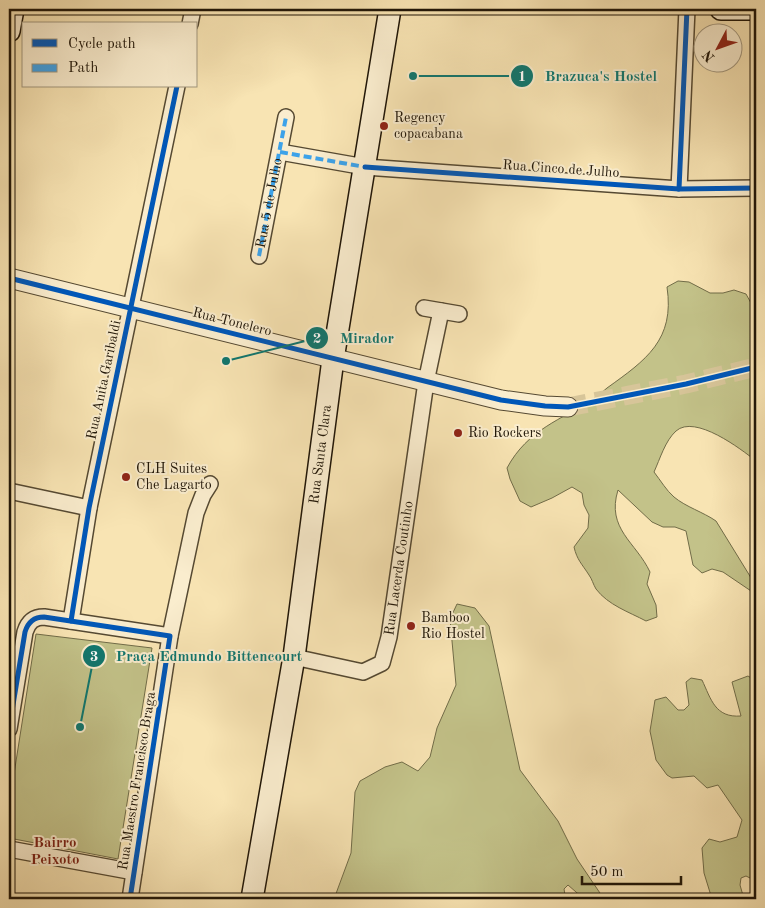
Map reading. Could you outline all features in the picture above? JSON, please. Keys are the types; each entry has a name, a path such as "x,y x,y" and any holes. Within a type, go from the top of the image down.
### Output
{"main road":[{"path":"9,31 13,9"},
{"name":"Rua Santa Clara","path":"252,899 294,657 333,359 390,9"},
{"path":"721,9 756,9"}],"street":[{"path":"190,22 193,9"},
{"path":"680,189 687,9"},
{"name":"Rua Anita Garibaldi","path":"71,621 89,508 177,88"},
{"name":"Rua 5 de Julho","path":"259,256 286,117"},
{"name":"Rua 5 de Julho","path":"280,152 365,167"},
{"name":"Rua Cinco de Julho","path":"365,167 680,189 756,188"},
{"name":"Rua Tonelero","path":"9,278 501,400 568,407"},
{"path":"424,308 459,314"},
{"path":"426,382 442,311"},
{"name":"Rua Lacerda Coutinho","path":"294,657 363,672 376,667 382,662 389,637 426,382"},
{"name":"Rua Maestro Francisco Braga","path":"130,899 170,636 196,513 203,495 210,484"},
{"path":"9,491 89,508"},
{"path":"9,729 27,626 31,620 38,617 170,636"},
{"path":"9,849 134,872"}],"shaded area":[{"path":"678,281 689,282 710,293 723,293 734,290 746,294 756,312 756,461 718,435 694,427 684,427 672,435 663,450 654,472 674,497 716,521 753,581 754,593 723,572 712,569 702,573 693,565 686,531 675,527 663,527 652,522 618,490 615,503 619,525 650,572 647,584 656,605 657,617 646,621 619,608 601,595 578,559 574,547 588,528 589,515 584,505 582,493 572,487 531,507 520,501 507,468 515,455 535,435 597,397 645,358 655,347 662,335 668,305 667,287"},
{"path":"457,604 475,608 489,626 520,770 558,821 577,859 604,899 584,899 568,885 564,889 565,895 571,899 334,899 351,853 355,792 360,781 385,767 402,762 418,771 430,757 437,728 456,685 450,619"},
{"path":"36,634 152,648 118,859 9,838 9,806"},
{"path":"748,676 756,681 756,881 746,876 741,878 740,885 744,899 712,899 704,873 702,848 709,839 720,842 737,837 742,820 718,785 707,788 694,776 672,778 667,775 656,760 650,731 655,700 666,697 678,710 684,710 689,705 686,682 691,678 702,680 715,706 725,714 741,716 732,682"}],"tunnel":[{"path":"568,407 686,384 756,367"}],"marked path":[{"path":"259,256 286,117"},
{"path":"280,152 365,167"}],"cycle path":[{"path":"679,189 687,9"},
{"path":"71,621 89,508 177,88"},
{"path":"365,167 679,189 756,188"},
{"path":"9,278 501,400 545,406 568,407 686,384 756,367"},
{"path":"9,729 25,632 28,625 34,619 44,617 170,636 130,899"}],"place":[{"name":"Brazuca's Hostel","path":"413,76"},
{"name":"Regency copacabana","path":"384,126"},
{"name":"Mirador","path":"226,361"},
{"name":"Rio Rockers","path":"458,433"},
{"name":"CLH Suites Che Lagarto","path":"126,477"},
{"name":"Bamboo Rio Hostel","path":"411,626"},
{"name":"Praça Edmundo Bittencourt","path":"80,727"}],"district":[{"name":"Bairro Peixoto","path":"55,852"}]}
